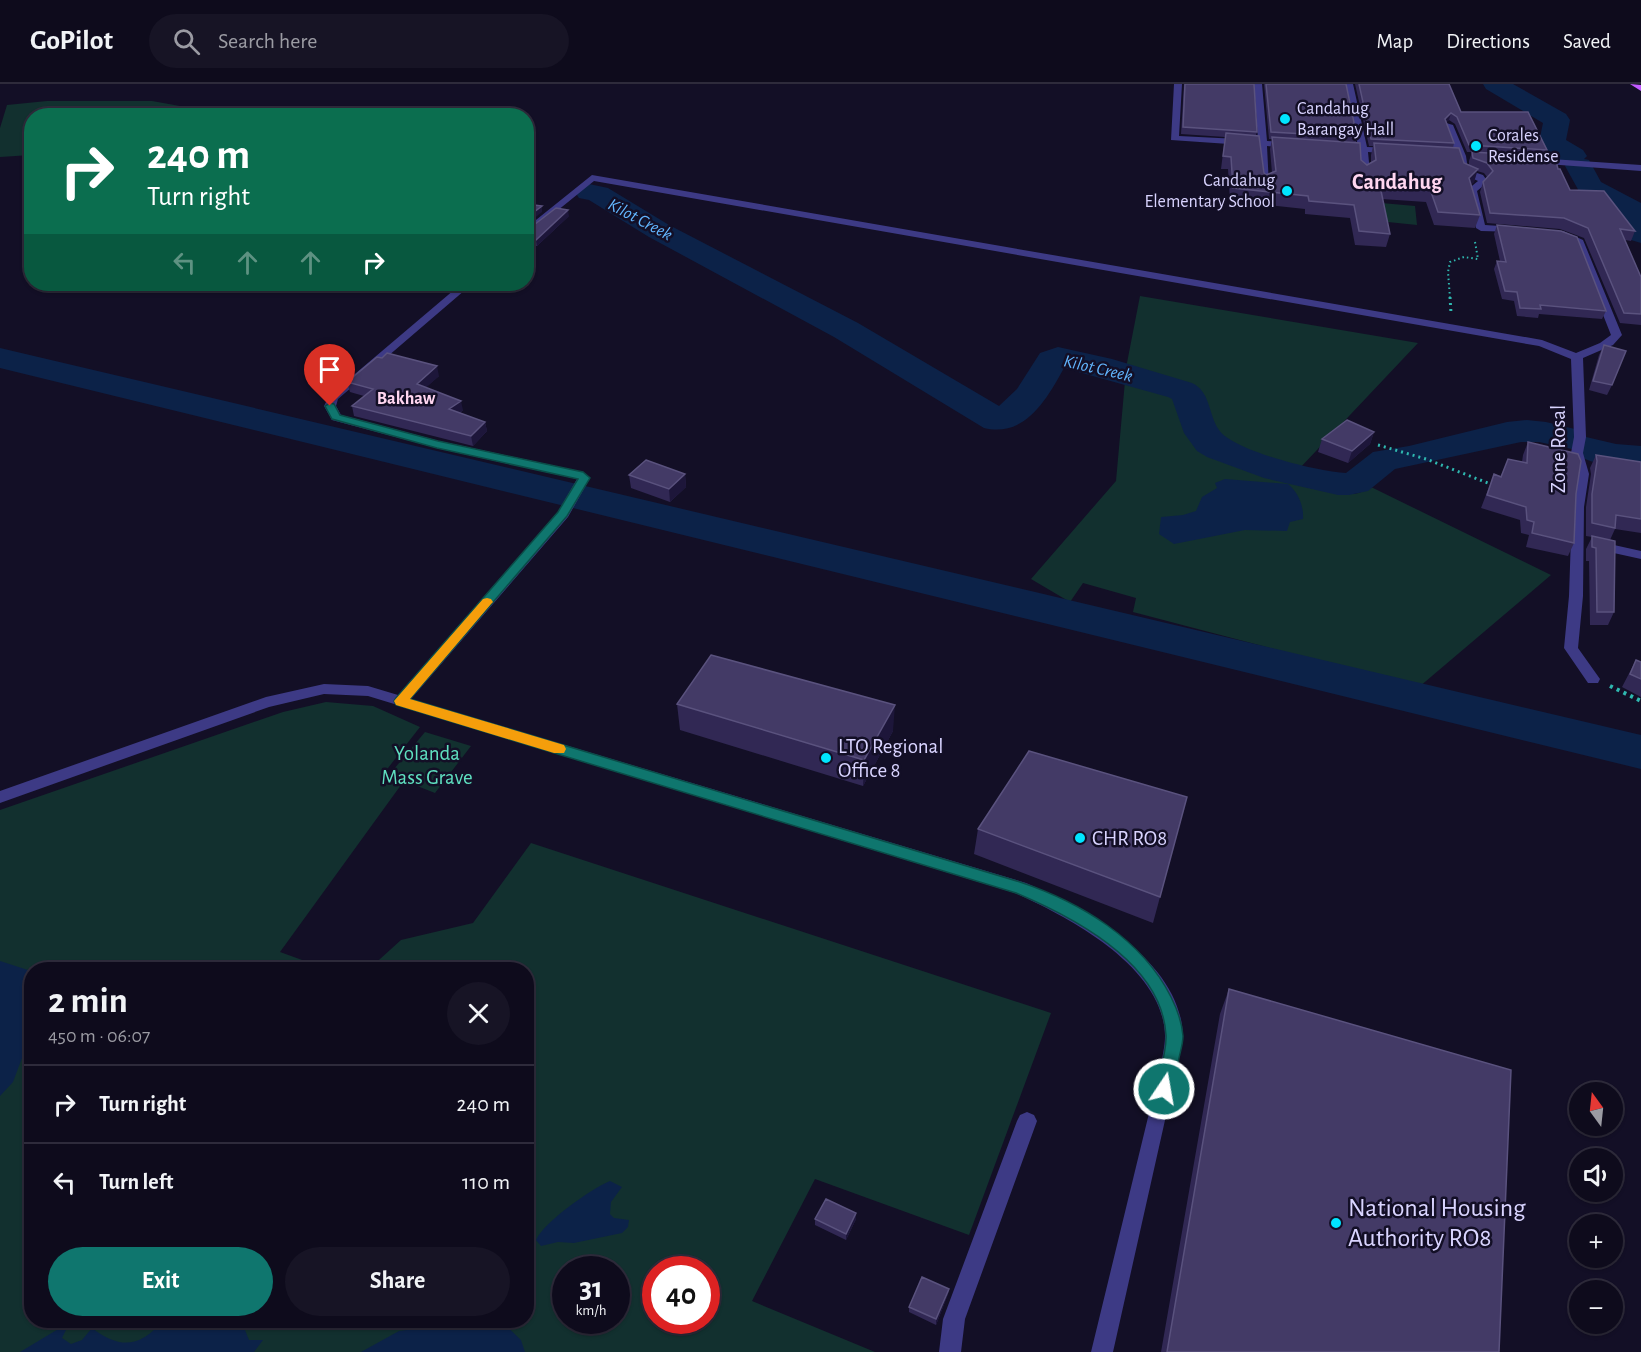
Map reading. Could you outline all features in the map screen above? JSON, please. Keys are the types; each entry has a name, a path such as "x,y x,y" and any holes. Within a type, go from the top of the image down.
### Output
{"main road":[{"path":"1634,84 1641,88"}],"street":[{"path":"1178,84 1174,138 1307,146"},
{"path":"1258,84 1266,184"},
{"path":"1350,84 1363,150 1365,173"},
{"path":"1449,124 1461,156 1464,172 1480,177 1483,182 1472,190 1481,228 1526,231"},
{"path":"1329,148 1407,152"},
{"path":"1526,160 1641,168"},
{"path":"534,226 592,178 1542,343 1577,357 1611,342 1617,334 1579,242 1560,234 1549,233"},
{"path":"401,701 562,514 584,483 584,478 579,475 437,444 336,417 330,406 333,398 459,291"},
{"name":"Zone Rosal","path":"1577,357 1580,437 1577,453 1582,474 1578,507 1571,648 1593,679"},
{"path":"1578,541 1641,555"},
{"path":"0,797 238,711 298,694 344,689 368,691 1020,888 1062,906 1124,947 1145,970 1171,1014 1174,1037 1169,1068 1102,1352"},
{"path":"950,1352 954,1319 1027,1121"}],"path":[{"path":"1450,327 1448,272 1450,262 1464,257 1478,259 1474,239 1481,228"},
{"path":"1378,445 1426,459 1496,486"},
{"path":"1593,679 1641,700"}],"green space":[{"path":"47,101 152,101 191,108 24,108 24,155 0,157 0,128 7,105"},
{"path":"1359,201 1415,206 1417,225 1359,219"},
{"path":"1140,296 1418,343 1299,469 1259,457 1217,440 1199,392 1187,385 1126,368"},
{"path":"1125,381 1174,395 1193,437 1201,448 1211,453 1250,468 1342,493 1354,494 1371,487 1551,575 1419,687 1133,612 1136,598 1083,583 1070,602 1031,579 1116,481"},
{"path":"326,702 373,706 420,727 381,777 401,785 280,952 308,962 24,962 24,1328 534,1328 534,962 377,962 401,940 473,923 531,843 1051,1013 969,1235 815,1179 752,1301 875,1352 0,1352 0,810 283,712"},
{"name":"Yolanda Mass Grave","path":"425,732 471,746 435,793 389,775"}],"water":[{"path":"1225,479 1288,484 1300,500 1303,519 1290,522 1287,531 1245,530 1174,544 1159,534 1161,517 1196,511 1202,497 1217,488 1215,483"},
{"path":"0,961 24,969 24,1055 13,1082 0,1096"},
{"path":"610,1181 622,1187 611,1202 610,1214 614,1218 629,1220 628,1227 622,1233 574,1243 558,1242 541,1246 536,1240 548,1224 580,1198"},
{"path":"60,1328 67,1328 62,1338 71,1344 82,1340 92,1328 112,1340 121,1342 138,1340 155,1329 243,1328 249,1340 263,1340 254,1352 20,1352"},
{"path":"422,1328 464,1330 465,1328 508,1328 521,1340 525,1352 361,1352 399,1331"}],"building":[{"path":"1185,84 1254,84 1257,132 1183,127"},
{"path":"1266,84 1346,84 1357,137 1271,132"},
{"path":"1359,84 1449,84 1461,112 1528,112 1547,150 1469,145 1457,117 1451,113 1445,119 1454,143 1371,139"},
{"path":"1226,133 1259,136 1266,175 1276,171 1272,137 1360,143 1361,160 1367,165 1376,160 1374,143 1459,148 1464,163 1478,169 1469,178 1480,215 1438,212 1430,189 1380,186 1390,234 1359,231 1354,205 1309,201 1308,196 1233,188 1231,157 1223,156"},
{"path":"1472,152 1555,157 1558,169 1570,190 1604,191 1635,231 1620,229 1641,277 1641,314 1624,313 1588,228 1564,218 1490,213 1483,182 1493,171 1487,163 1473,158"},
{"path":"534,205 542,206 534,212"},
{"path":"556,208 568,210 536,240 534,240 534,225"},
{"path":"1497,225 1561,231 1577,237 1606,311 1540,305 1541,309 1520,308 1517,292 1505,291 1497,261 1506,262"},
{"path":"1604,345 1626,351 1612,385 1593,381"},
{"path":"387,353 437,366 417,384 461,401 449,409 485,422 471,436 352,406 373,389 347,382 377,357 382,358"},
{"path":"1347,420 1374,432 1352,451 1322,439"},
{"path":"1528,442 1578,454 1581,461 1576,494 1574,543 1532,533 1534,522 1527,520 1526,507 1487,495 1494,474 1501,477 1508,459 1527,463"},
{"path":"1596,455 1641,462 1641,519 1616,515 1615,528 1592,523"},
{"path":"646,460 685,474 669,489 629,475"},
{"path":"1592,536 1615,541 1614,612 1597,612 1596,548 1592,547"},
{"path":"711,655 895,705 864,760 677,704"},
{"path":"1636,660 1641,662 1641,679 1630,674"},
{"name":"CHR RO8","path":"1029,751 1187,797 1160,897 978,829"},
{"name":"National Housing Authority RO8","path":"1229,989 1511,1070 1499,1352 1167,1352"},
{"path":"826,1199 856,1213 846,1234 815,1219"},
{"path":"922,1277 949,1289 936,1319 909,1307"}],"waterway":[{"name":"Kilot Creek","path":"1495,84 1557,120 1552,142 1560,150 1573,156"},
{"name":"Kilot Creek","path":"1579,166 1590,187 1637,213 1641,234"},
{"name":"Kilot Creek","path":"589,192 598,194 659,231 846,330 997,420 1006,417 1022,405 1052,360 1058,357 1100,366 1180,390 1188,394 1202,433 1219,449 1278,470 1338,484 1360,481 1378,464 1386,460 1409,457 1493,436 1533,431 1570,439"},
{"path":"0,358 1641,752"},
{"name":"Kilot Creek","path":"1589,447 1611,455 1641,457"}],"slow traffic":[{"path":"487,602 401,701 559,749"}],"place":[{"name":"Candahug Barangay Hall","path":"1285,119"},
{"name":"Corales Residense","path":"1476,146"},
{"name":"Candahug Elementary School","path":"1287,191"},
{"name":"LTO Regional Office 8","path":"826,758"},
{"name":"CHR RO8","path":"1080,838"},
{"name":"National Housing Authority RO8","path":"1336,1223"}],"district":[{"name":"Candahug","path":"1397,182"},
{"name":"Bakhaw","path":"406,399"}],"route":[{"path":"330,406 336,417 437,444 584,478 584,483 562,514 401,701 1020,888 1062,906 1124,947 1145,970 1160,993 1171,1014 1174,1037 1164,1089"}]}
